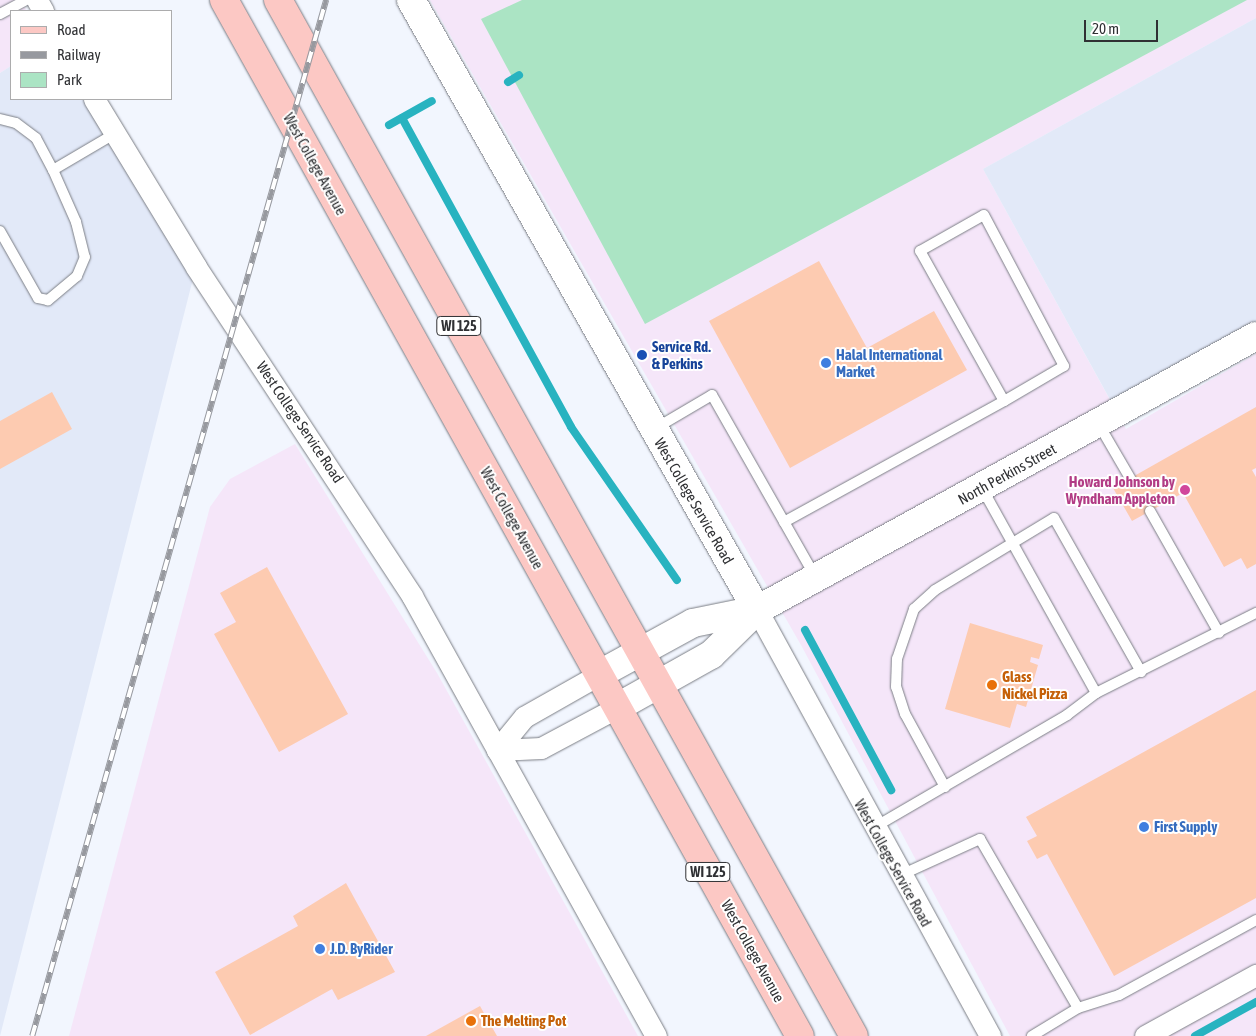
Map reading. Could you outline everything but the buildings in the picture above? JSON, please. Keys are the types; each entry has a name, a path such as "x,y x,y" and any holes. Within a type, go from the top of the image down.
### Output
{"main road":[{"name":"West College Avenue","path":"224,0 800,1036"},
{"name":"WI 125","path":"278,0 854,1036"}],"street":[{"name":"West College Service Road","path":"411,0 653,430 757,610 873,828 990,1036"},
{"name":"West College Service Road","path":"95,100 114,134 412,596 656,1036"},
{"name":"North Perkins Street","path":"757,610 1256,336"},
{"path":"496,750 524,717 693,623 757,610"},
{"path":"496,750 541,748 616,708 711,655 757,610"},
{"path":"1145,1036 1256,975"}],"lane":[{"path":"0,14 26,0"},
{"path":"0,119 16,123 36,138 53,170 76,222 85,257 77,276 48,300 38,298 0,231"},
{"path":"53,170 114,134"},
{"path":"784,522 1004,401 1064,366 984,215 920,250 1004,401"},
{"path":"653,430 712,394 816,578"},
{"path":"1098,423 1130,478"},
{"path":"981,488 1096,693"},
{"path":"1150,511 1219,634"},
{"path":"945,786 905,714 896,687 897,659 914,609 934,590 1013,545 1054,518 1141,672"},
{"path":"873,828 1067,715 1096,693 1219,634 1256,613"},
{"path":"900,876 980,839 1078,1008"},
{"path":"1032,1036 1078,1008 1119,995 1256,920"}],"shaded area":[{"path":"0,0 20,0 26,10 10,10 10,67 0,73"},
{"path":"430,0 1256,0 1256,18 983,169 1126,429 1256,354 1256,1036 1010,1036 801,645"},
{"path":"1256,18 1256,337 1118,414 983,169"},
{"path":"10,67 10,100 95,100 196,267 0,1036 0,73"},
{"path":"295,444 437,673 638,1036 69,1036 210,507 230,479"}],"green space":[{"path":"522,0 1247,0 645,324 481,19"}],"waterway":[{"path":"508,82 519,75"},
{"path":"389,125 432,101"},
{"path":"402,118 571,427 677,580"},
{"path":"805,630 891,790"},
{"path":"1195,1036 1256,1002"}],"railway":[{"path":"32,1036 326,0"}],"place":[{"name":"Service Rd. & Perkins","path":"642,355"},
{"name":"Halal International Market","path":"826,363"},
{"name":"Howard Johnson by Wyndham Appleton","path":"1185,490"},
{"name":"Glass Nickel Pizza","path":"992,685"},
{"name":"First Supply","path":"1144,827"},
{"name":"J.D. ByRider","path":"320,949"},
{"name":"The Melting Pot","path":"471,1021"}]}
